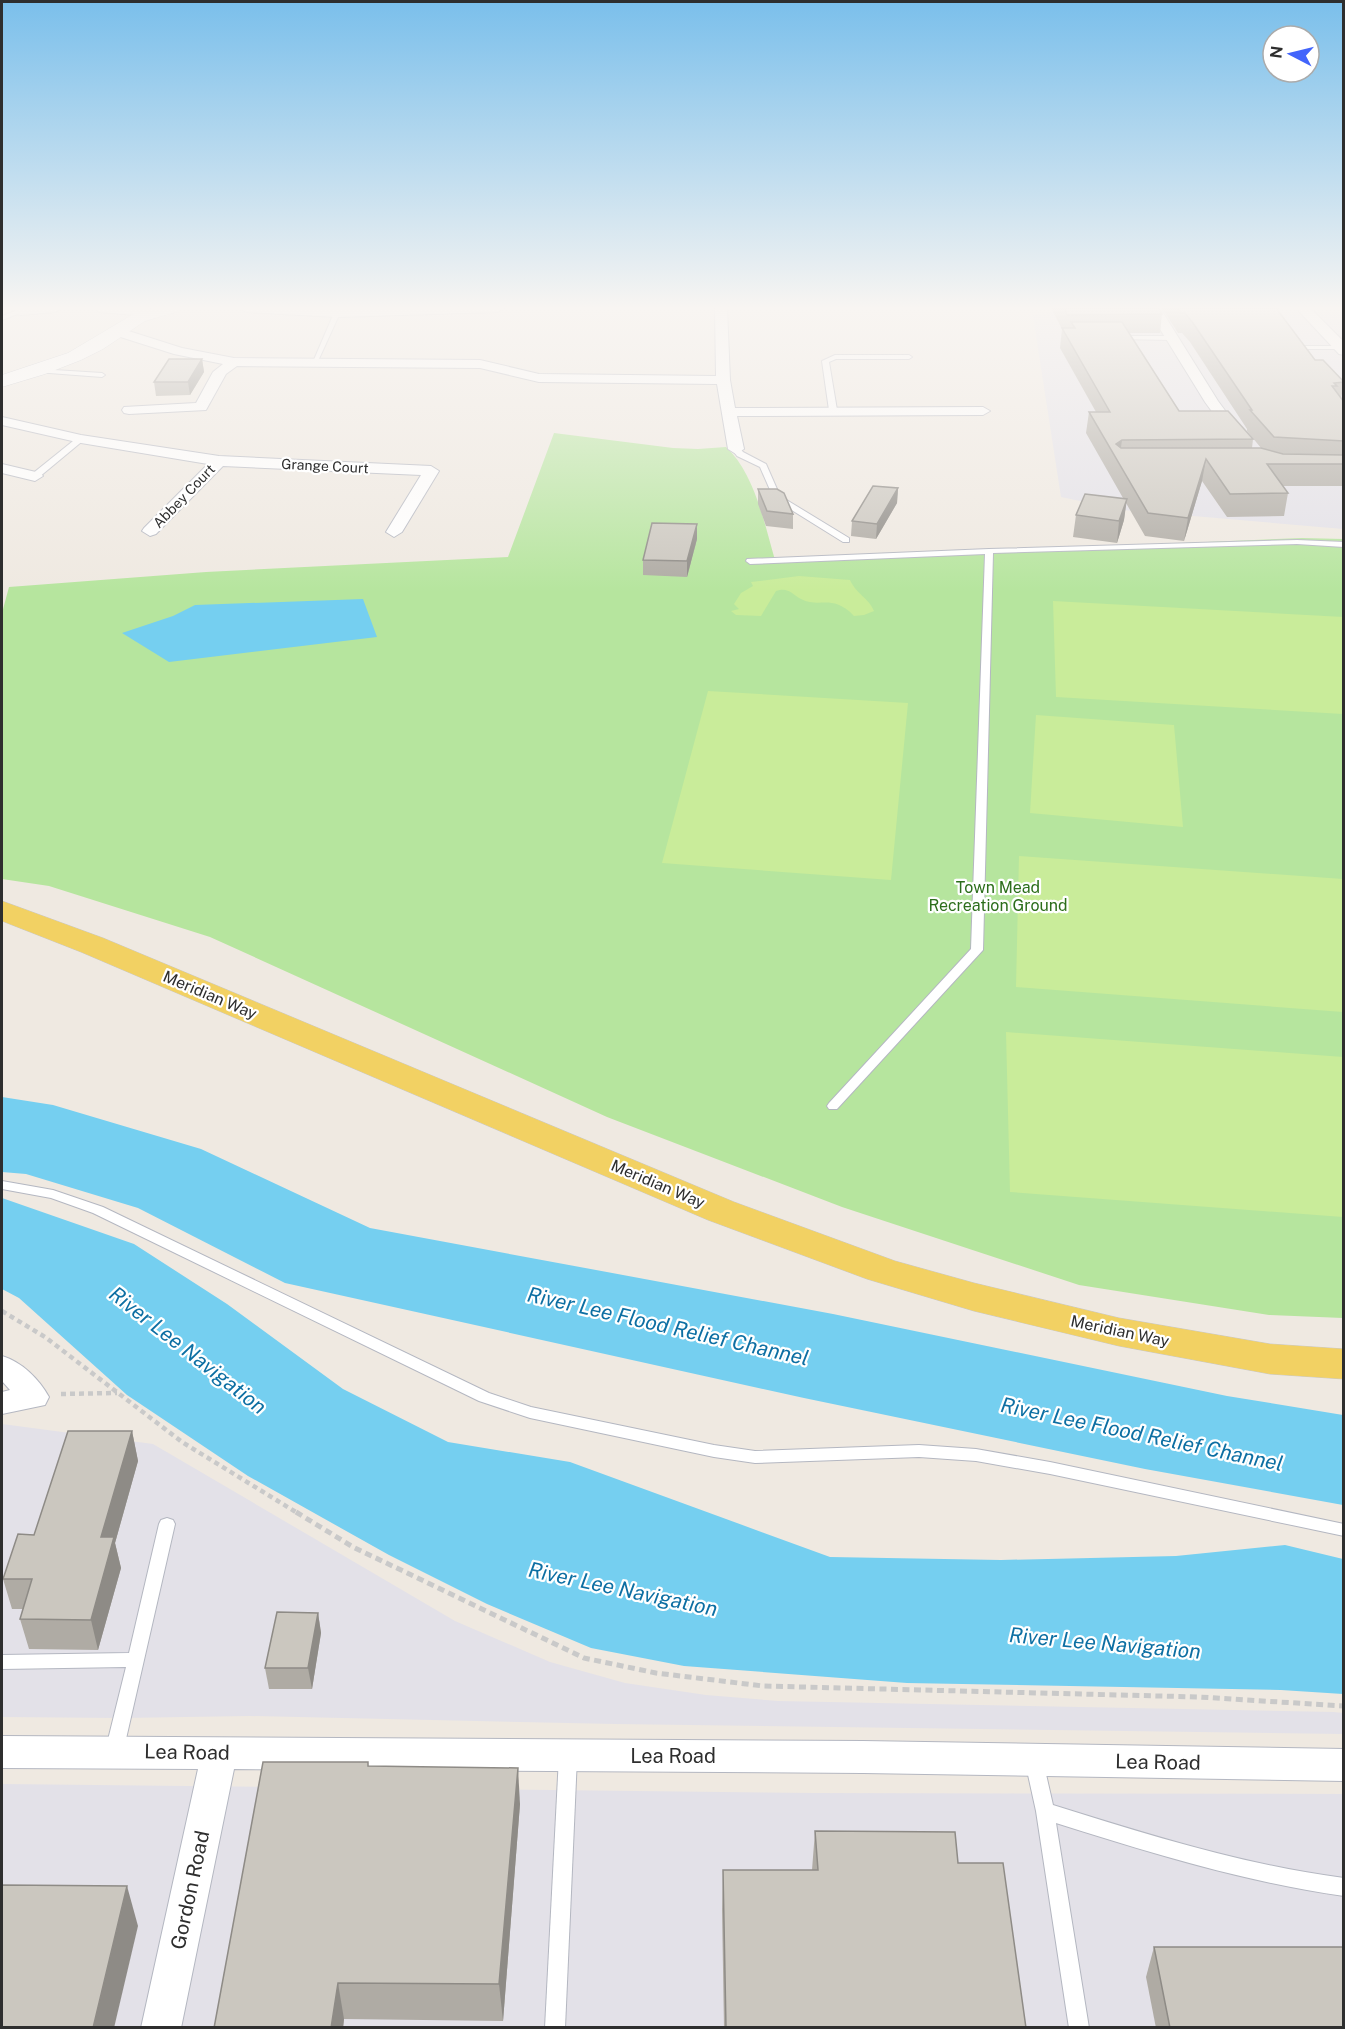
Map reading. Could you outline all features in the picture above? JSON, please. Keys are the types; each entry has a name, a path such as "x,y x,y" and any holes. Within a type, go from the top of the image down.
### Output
{"main road":[{"name":"Meridian Way","path":"2,910 721,1210 881,1270 974,1298 1119,1332 1270,1359 1344,1364"}],"street":[{"path":"129,410 201,407 203,403"},
{"path":"728,403 736,449"},
{"path":"1213,403 1245,445"},
{"path":"730,412 983,411"},
{"name":"Grange Court","path":"2,421 81,439 219,461 431,471 394,532"},
{"name":"Abbey Court","path":"150,531 219,461"},
{"path":"2,469 35,476"},
{"path":"2,1367 14,1375 34,1397"},
{"path":"2,1403 34,1397"},
{"name":"Lea Road","path":"2,1752 1034,1760 1341,1759"},
{"name":"Gordon Road","path":"161,2028 219,1753"}],"lane":[{"path":"832,403 833,410"},
{"path":"35,476 81,439"},
{"path":"736,449 740,454 763,466 777,497 846,540"},
{"path":"750,561 1298,542 1344,544"},
{"path":"833,1106 977,951 989,551"},
{"path":"2,1185 53,1194 98,1210 484,1397 530,1412 714,1451 755,1457 919,1451 976,1455 1050,1468 1344,1530"},
{"path":"114,1752 167,1524"},
{"path":"2,1662 136,1660"},
{"path":"555,2028 568,1756"},
{"path":"1034,1760 1045,1811 1079,2028"},
{"path":"1045,1811 1204,1861 1292,1881 1344,1887"}],"path":[{"path":"2,1311 45,1337 182,1442 353,1547 584,1658 656,1673 763,1686 1199,1697 1344,1706"},
{"path":"34,1397 118,1392"}],"shaded area":[{"path":"1046,403 1343,403 1343,529 1123,510 1061,497"},
{"path":"2,1424 153,1444 455,1621 550,1662 625,1683 706,1695 778,1701 1334,1712 1343,1713 1343,1734 615,1724 250,1716 2,1717"},
{"path":"2,1784 814,1793 1343,1794 1343,2027 2,2028"}],"green space":[{"name":"Town Mead Recreation Ground","path":"554,433 673,448 726,447 736,458 751,485 775,560 1302,538 1343,539 1343,1318 1269,1315 1079,1285 842,1207 607,1117 210,937 49,886 2,879 2,613 9,587 206,572 508,557"},
{"path":"799,576 850,580 874,611 854,616 839,605 808,602 784,590 776,591 761,616 736,615 731,611 739,609 734,604 741,593 753,586 751,582"},
{"path":"1053,601 1343,617 1343,714 1056,697"},
{"path":"708,691 908,703 891,880 662,863"},
{"path":"1036,715 1174,725 1183,827 1030,813"},
{"path":"1019,856 1343,879 1343,1012 1016,987"},
{"path":"1006,1032 1343,1057 1343,1217 1010,1192"}],"water":[{"path":"363,599 377,637 169,662 122,633 173,616 195,605"},
{"name":"River Lee Flood Relief Channel","path":"2,1097 53,1105 201,1149 370,1228 833,1314 1227,1396 1343,1415 1343,1505 1145,1469 804,1398 285,1283 138,1208 26,1174 2,1172"},
{"name":"River Lee Navigation","path":"2,1198 134,1244 227,1304 343,1389 448,1442 570,1462 830,1557 1001,1560 1176,1556 1285,1545 1343,1559 1343,1694 1281,1690 907,1683 684,1666 591,1648 487,1604 389,1555 248,1476 127,1395 19,1298 2,1289"}],"building":[{"path":"1105,403 1174,403 1179,411 1228,411 1253,439 1122,440 1116,444 1121,448 1261,448 1283,454 1344,455 1344,464 1267,464 1288,493 1230,494 1206,459 1188,518 1148,513 1089,412 1110,412"},
{"path":"1247,403 1344,403 1344,441 1274,437 1250,410 1252,410"},
{"path":"873,486 898,488 877,524 852,521"},
{"path":"758,489 777,489 784,493 793,514 767,511"},
{"path":"1085,494 1127,499 1119,521 1076,515"},
{"path":"652,523 697,524 687,561 643,560"},
{"path":"68,1431 132,1431 101,1537 114,1537 91,1620 20,1619 32,1579 3,1579 18,1534 34,1535"},
{"path":"277,1612 318,1613 308,1668 265,1668"},
{"path":"263,1762 368,1762 368,1766 518,1768 499,1984 338,1983 331,2028 214,2028"},
{"path":"815,1831 955,1832 958,1863 1003,1863 1026,2028 726,2028 723,1870 818,1870"},
{"path":"2,1885 127,1886 93,2028 2,2028"},
{"path":"1154,1947 1344,1947 1344,2028 1170,2028"}]}
